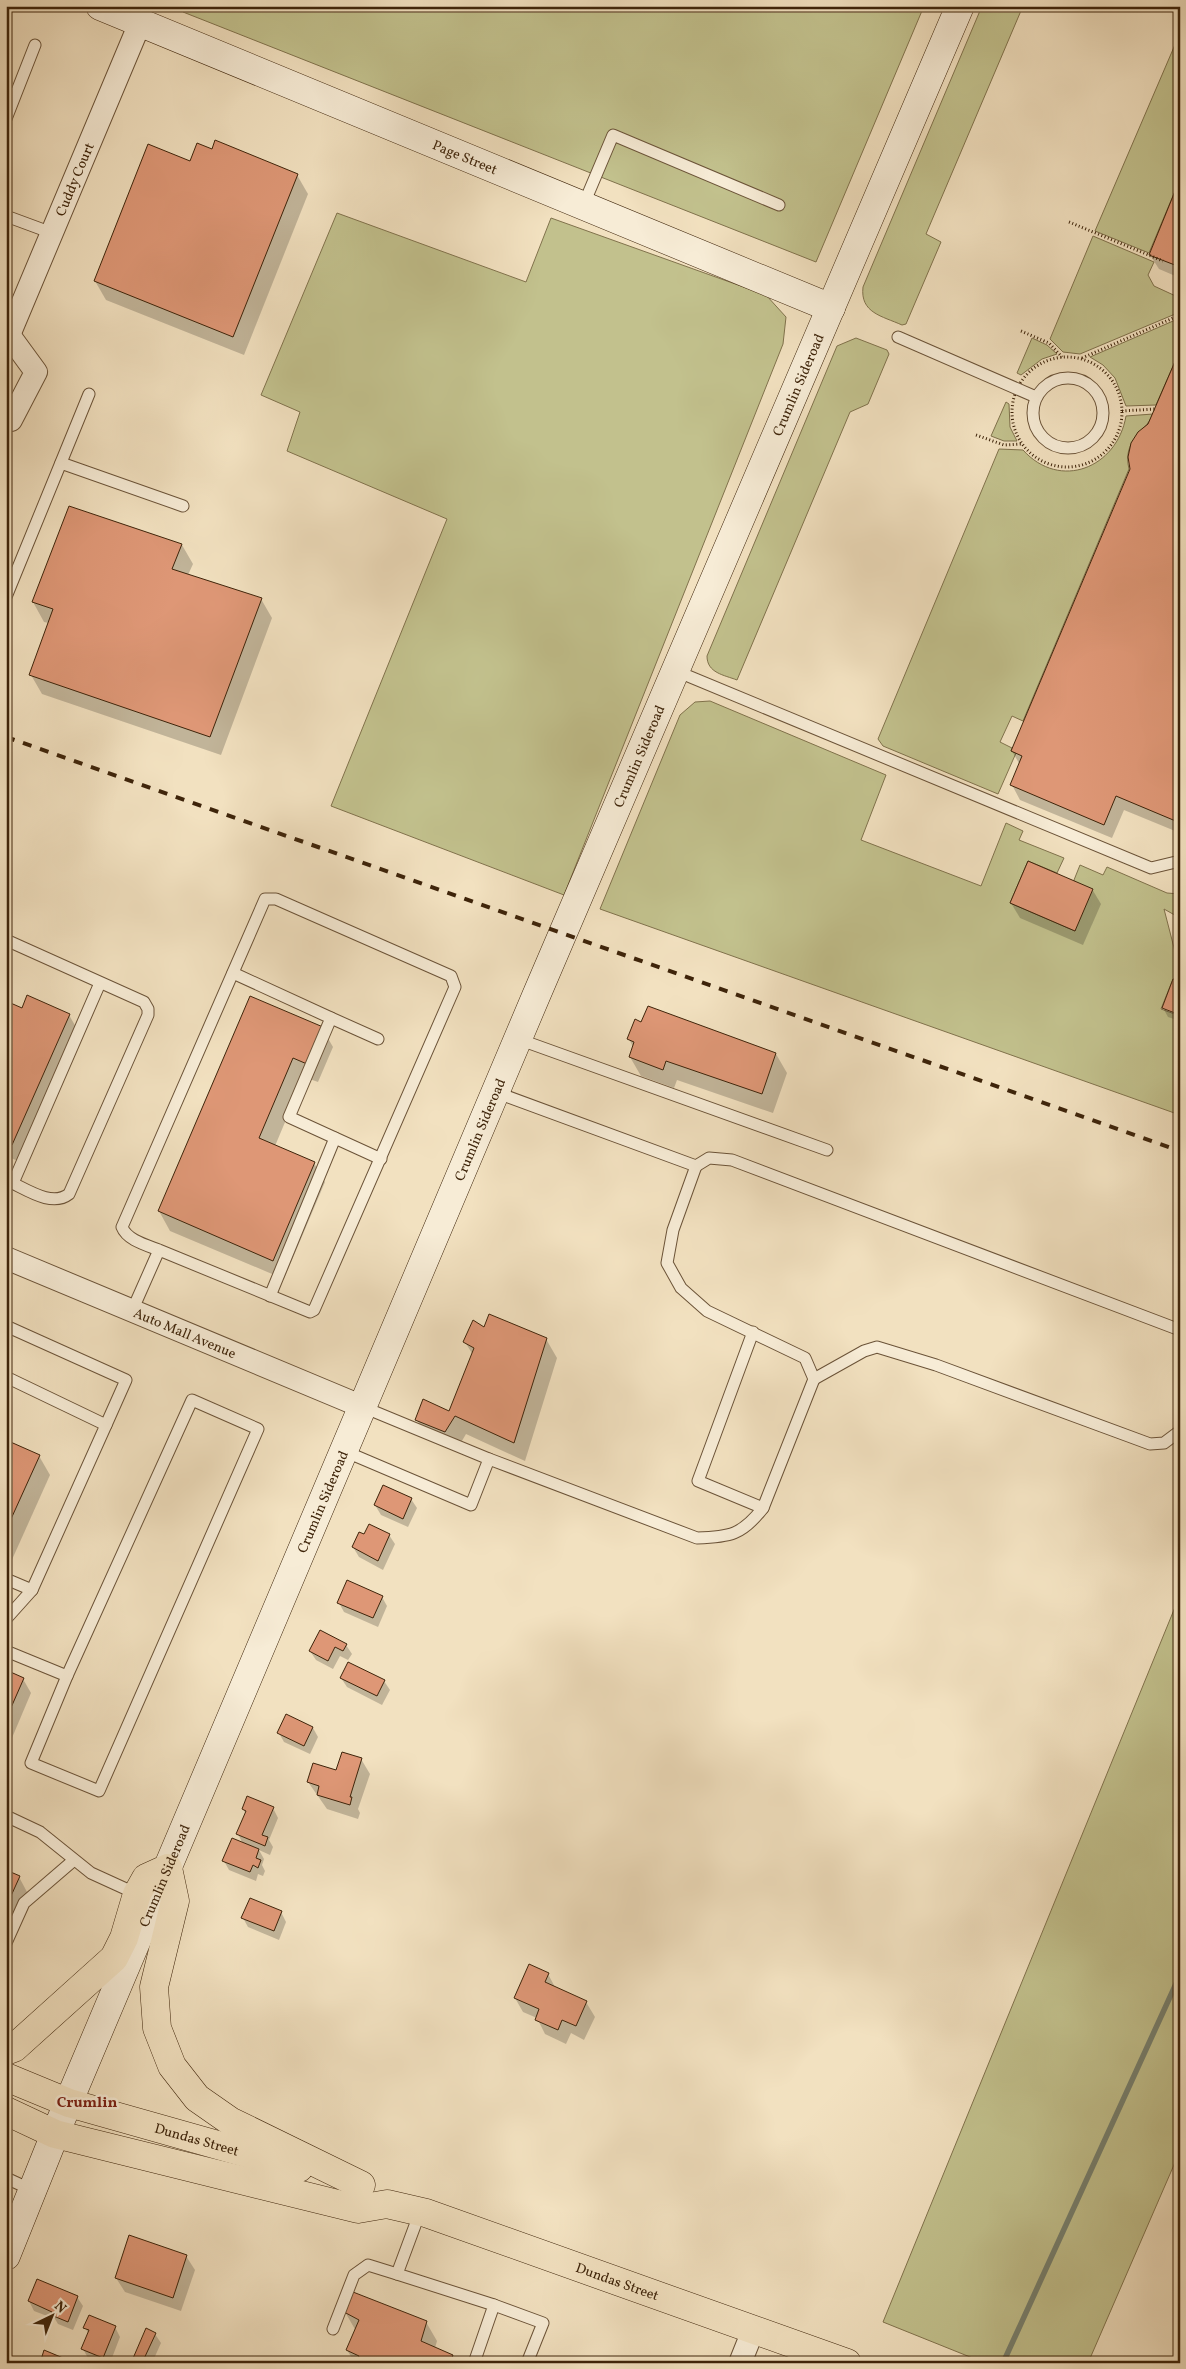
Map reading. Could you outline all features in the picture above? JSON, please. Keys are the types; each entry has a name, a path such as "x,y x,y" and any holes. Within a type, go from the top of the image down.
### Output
{"main road":[{"path":"6,2051 14,2048 114,1958 124,1938 137,1894 146,1878 168,1868 175,1901 154,1987 157,2028 172,2066 197,2098 230,2121 361,2185"},
{"name":"Dundas Street","path":"6,2077 68,2103 361,2185 387,2204 420,2212 754,2328 846,2363"},
{"name":"Dundas Street","path":"6,2111 56,2134 358,2209 387,2204"}],"street":[{"name":"Page Street","path":"100,6 143,14 583,206 831,308"},
{"name":"Crumlin Sideroad","path":"6,2256 68,2103 495,1092 960,6"},
{"name":"Cuddy Court","path":"6,421 11,420 36,372 8,335 143,14"},
{"name":"Auto Mall Avenue","path":"8,1264 132,1311 363,1407"},
{"path":"740,2363 754,2328"}],"lane":[{"path":"6,118 35,46"},
{"path":"583,206 613,134 779,205"},
{"path":"6,216 52,233"},
{"path":"898,337 1036,397"},
{"path":"1065,378 1078,379 1089,384 1098,393 1103,404 1104,416 1101,428 1095,437 1086,444 1075,448 1064,449 1053,445 1044,439 1037,430 1033,414 1036,397 1054,381 1065,378"},
{"path":"6,597 90,394"},
{"path":"62,463 184,506"},
{"path":"676,671 1151,868 1180,861"},
{"path":"270,898 452,976 455,987 314,1310 310,1312 159,1250 124,1234 122,1227 233,973 265,899 270,898"},
{"path":"6,940 144,1002 148,1009 148,1015 68,1194 62,1199 53,1200 10,1182 100,983"},
{"path":"233,973 378,1039"},
{"path":"331,1018 290,1117 381,1159"},
{"path":"518,1039 827,1150"},
{"path":"495,1092 696,1166"},
{"path":"270,1296 335,1138"},
{"path":"814,1378 805,1358 707,1311 681,1288 666,1263 673,1230 696,1166 709,1158 732,1160 1180,1330"},
{"path":"132,1311 159,1250"},
{"path":"6,1326 126,1380 32,1590 6,1619"},
{"path":"753,1332 698,1481 762,1508"},
{"path":"363,1407 489,1459 697,1538 724,1537 750,1525 762,1508 814,1378 864,1351 877,1347 936,1365 1150,1444 1164,1443 1180,1431"},
{"path":"6,1377 106,1425"},
{"path":"192,1400 258,1429 99,1792 30,1763 67,1676 192,1400"},
{"path":"344,1451 471,1505 489,1459"},
{"path":"6,1578 32,1590"},
{"path":"6,1651 67,1676"},
{"path":"6,1816 40,1832 90,1873 137,1894"},
{"path":"6,1943 24,1903 74,1860"},
{"path":"6,2178 33,2190"},
{"path":"397,2274 420,2212"},
{"path":"334,2329 354,2275 368,2265 494,2305 543,2323 528,2363"},
{"path":"474,2359 494,2305"}],"path":[{"path":"1069,222 1163,261"},
{"path":"1081,358 1180,315"},
{"path":"1021,331 1049,343 1062,357"},
{"path":"1062,357 1081,358 1099,366 1111,378 1120,394 1122,411 1120,428 1113,444 1101,456 1085,465 1068,468 1051,466 1035,458 1021,444 1013,427 1011,408 1016,389 1027,373 1043,362 1062,357"},
{"path":"1122,411 1155,409"},
{"path":"976,435 1004,446 1021,444"}],"shaded area":[{"path":"185,6 924,6 816,262 183,12"},
{"path":"982,6 1023,6 926,234 941,242 906,324 902,325 880,316 869,308 863,296 863,287"},
{"path":"1180,33 1180,179 1149,253 1095,231"},
{"path":"337,213 526,282 551,218 766,295 786,317 783,344 564,895 331,806 447,519 287,451 300,412 261,395"},
{"path":"1093,236 1154,262 1148,275 1154,286 1180,298 1180,312 1080,354 1063,352 1050,339"},
{"path":"1180,318 1180,350 1156,405 1126,406 1115,378 1103,365 1090,357"},
{"path":"856,338 887,350 889,354 868,404 850,412 737,680 722,675 713,670 707,656 837,346"},
{"path":"1032,338 1047,345 1057,354 1042,359 1021,375 1017,373"},
{"path":"1006,402 1009,404 1010,427 1017,441 1004,441 991,436"},
{"path":"1153,414 1131,444 1128,459 1129,469 1023,721 1012,716 1000,742 1012,748 1011,751 1016,753 998,794 883,746 878,739 999,449 1023,450 1038,462 1053,469 1069,471 1085,468 1099,460 1111,449 1121,434 1126,416"},
{"path":"710,701 886,775 861,840 981,886 1006,823 1023,831 1019,840 1064,858 1057,873 1028,861 1010,903 1075,931 1074,880 1080,865 1103,875 1107,867 1167,893 1180,894 1180,918 1164,909 1180,971 1180,981 1173,979 1161,1009 1180,1016 1180,1115 600,909 680,715 695,702"},
{"path":"1180,1595 1180,2151 1088,2363 985,2363 883,2322"}],"building":[{"path":"215,140 298,174 233,337 94,281 148,144 190,161 197,143 212,149"},
{"path":"1180,179 1180,267 1149,255"},
{"path":"1180,350 1180,818 1178,822 1116,796 1104,825 1010,785 1022,756 1011,751 1130,469 1128,457 1131,443 1138,432 1148,424"},
{"path":"69,506 182,544 172,569 262,598 210,737 29,675 53,609 32,602"},
{"path":"1028,861 1093,889 1075,931 1010,903"},
{"path":"1173,979 1180,981 1180,1015 1162,1008"},
{"path":"27,995 70,1014 12,1145 6,1142 6,1001 22,1008"},
{"path":"250,996 323,1027 307,1064 293,1058 259,1138 315,1162 273,1261 158,1211"},
{"path":"648,1006 776,1053 762,1094 666,1061 663,1070 629,1057 634,1042 627,1039 635,1019 641,1022"},
{"path":"489,1314 547,1338 514,1443 455,1416 445,1432 415,1420 423,1399 449,1411 474,1348 463,1342 473,1320 484,1327"},
{"path":"6,1440 40,1455 6,1530"},
{"path":"383,1485 412,1498 403,1519 374,1505"},
{"path":"369,1524 390,1534 378,1561 352,1547 359,1532 364,1534"},
{"path":"347,1580 383,1596 373,1618 337,1603"},
{"path":"320,1630 347,1644 343,1651 335,1647 328,1661 309,1651"},
{"path":"348,1662 385,1680 377,1696 340,1678"},
{"path":"6,1670 24,1678 6,1719"},
{"path":"286,1714 313,1727 304,1746 277,1733"},
{"path":"342,1752 362,1758 350,1797 352,1797 350,1805 317,1795 319,1786 307,1782 313,1763 336,1770"},
{"path":"247,1796 274,1807 262,1835 268,1837 265,1846 236,1834 246,1811 242,1809"},
{"path":"232,1838 259,1849 256,1858 261,1860 258,1868 253,1865 250,1872 222,1861"},
{"path":"6,1870 20,1876 6,1907"},
{"path":"250,1898 282,1911 274,1931 241,1918"},
{"path":"529,1964 549,1973 545,1982 587,2001 576,2026 562,2020 558,2030 535,2020 539,2009 514,1998"},
{"path":"129,2235 187,2255 173,2298 115,2278"},
{"path":"37,2279 78,2296 68,2322 51,2315 52,2312 28,2301"},
{"path":"353,2292 427,2321 421,2341 453,2355 450,2363 356,2363 359,2356 346,2350 359,2320 344,2312"},
{"path":"89,2315 116,2326 103,2358 81,2349 89,2330 83,2328"},
{"path":"146,2328 156,2333 142,2363 131,2363"},
{"path":"44,2350 75,2363 40,2363"}],"waterway":[{"path":"1003,2363 1180,1975"}],"railway":[{"path":"6,737 1180,1151"}],"district":[{"name":"Crumlin","path":"87,2102"}]}
